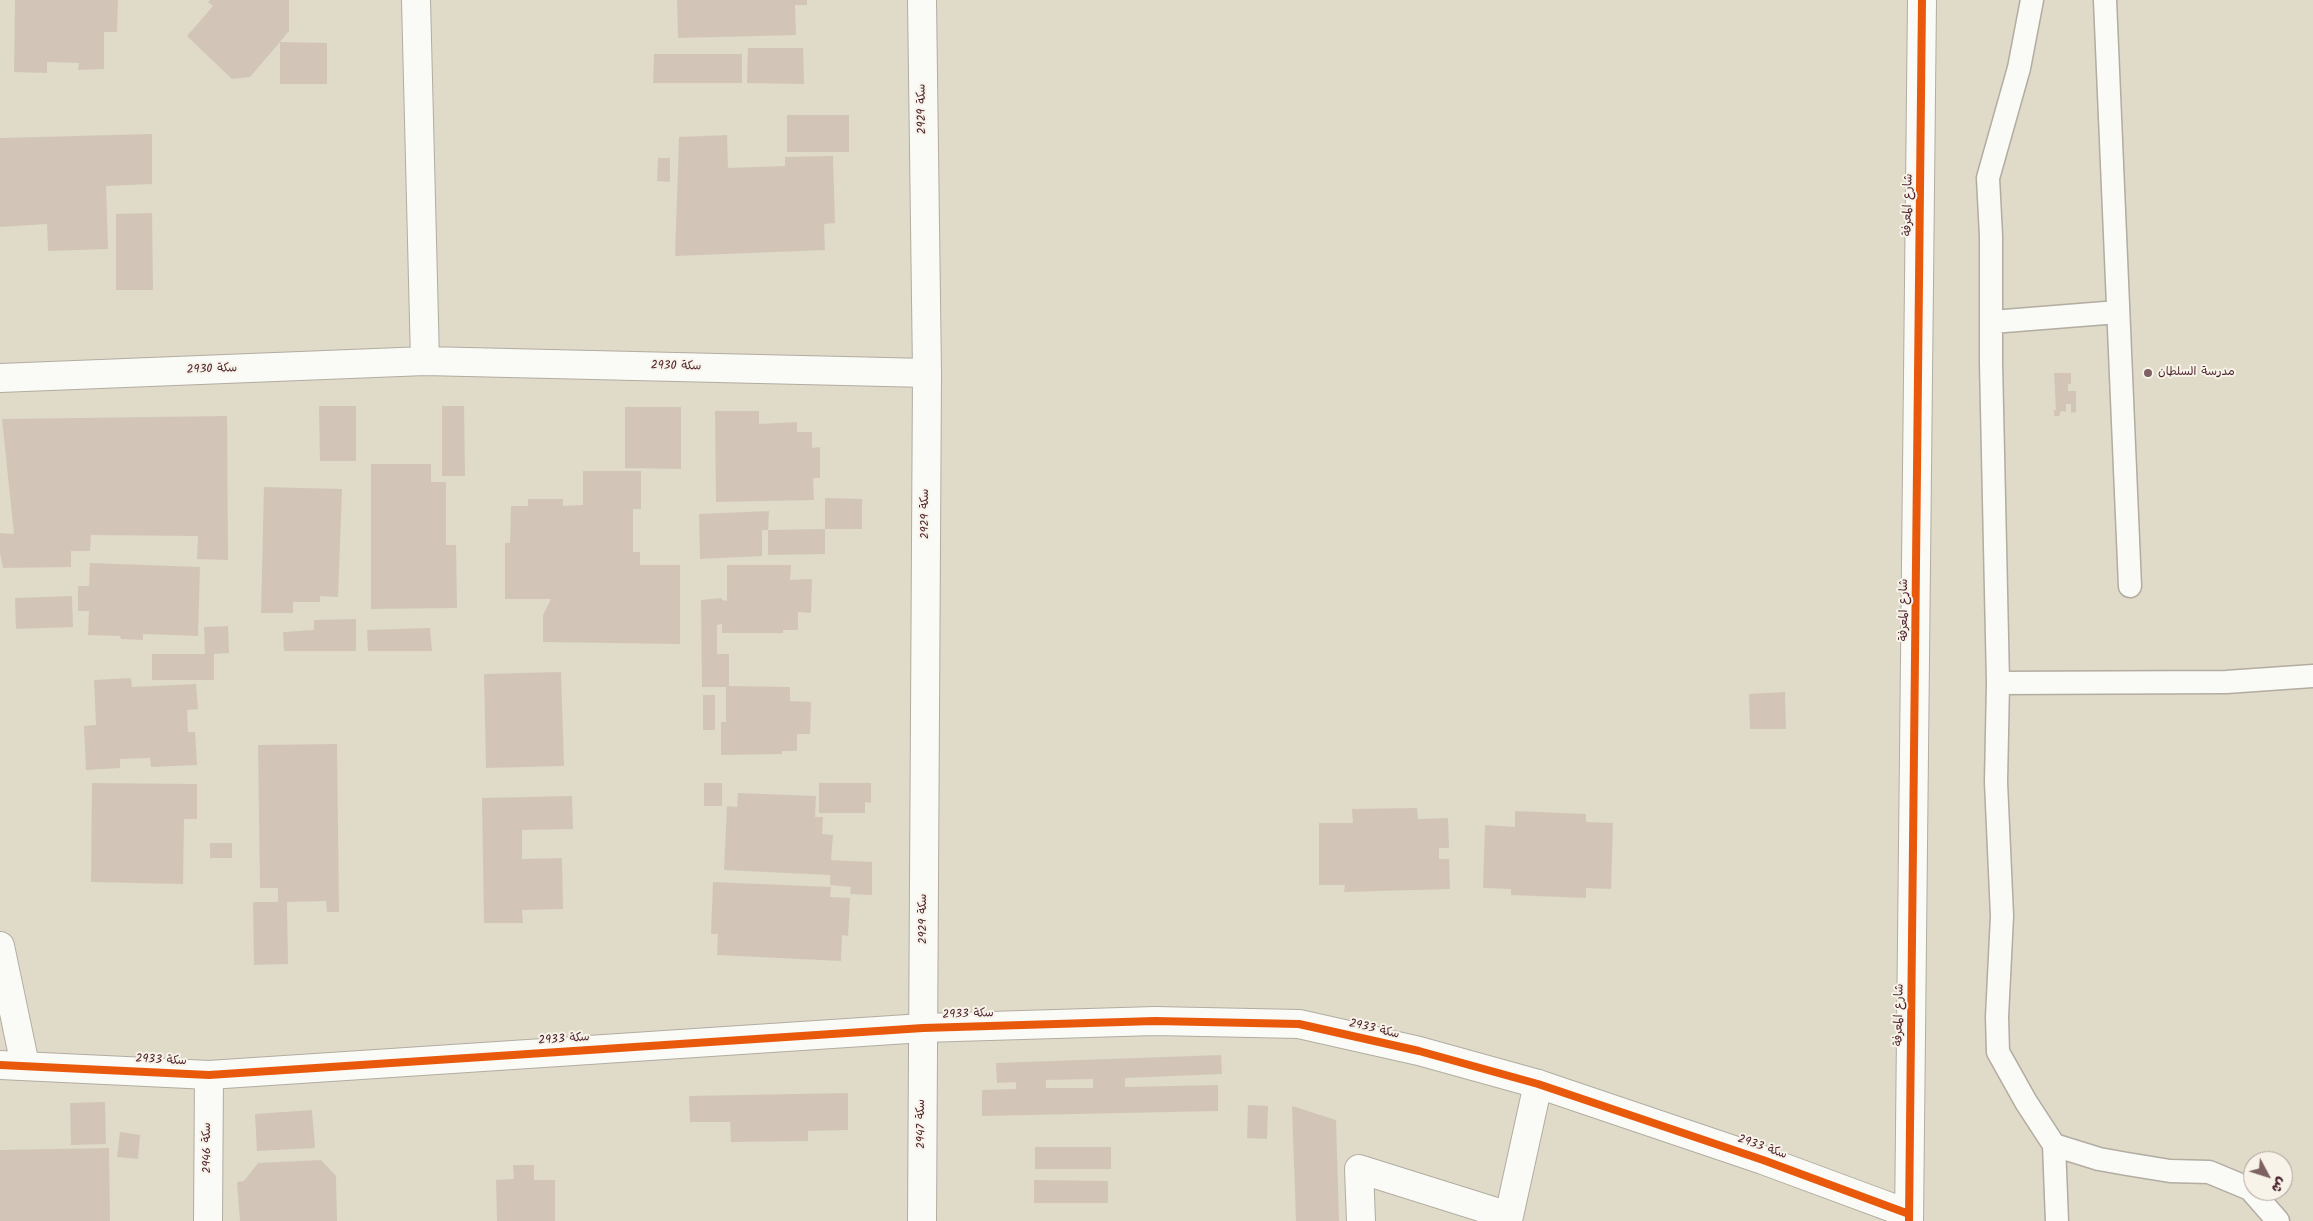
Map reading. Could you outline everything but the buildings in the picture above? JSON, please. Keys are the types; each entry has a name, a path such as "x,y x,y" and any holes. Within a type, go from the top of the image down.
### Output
{"street":[{"path":"416,0 425,361"},
{"name":"سكة 2929","path":"922,0 927,373 923,1028"},
{"name":"شارع المعرفة","path":"1909,1218 1922,0"},
{"name":"سكة 2930","path":"0,378 425,361 927,373"},
{"path":"0,946 12,1065"},
{"name":"سكة 2933","path":"12,1065 209,1074 923,1028 1156,1021 1299,1024 1419,1051 1538,1084 1763,1160 1909,1218"},
{"name":"سكة 2947","path":"922,1221 923,1028"},
{"name":"سكة 2946","path":"208,1221 209,1074"},
{"path":"1361,1221 1359,1169 1509,1216 1538,1084"}],"lane":[{"path":"2032,0 2019,68 1988,178 1991,236 1998,684 1996,782 2002,916 1997,1017 1998,1052 2026,1102 2054,1145 2057,1221"},
{"path":"2105,0 2130,586"},
{"path":"1992,322 2118,312"},
{"path":"1998,684 2226,682 2313,676"},
{"path":"2054,1145 2099,1159 2144,1167 2170,1171 2209,1172 2250,1189 2278,1221"}],"cycle path":[{"path":"1909,1220 1922,0"},
{"path":"0,1065 209,1075 923,1028 1155,1021 1299,1024 1419,1051 1538,1084 1763,1160 1909,1214"}],"place":[{"name":"مدرسة السلطان","path":"2148,373"}]}
